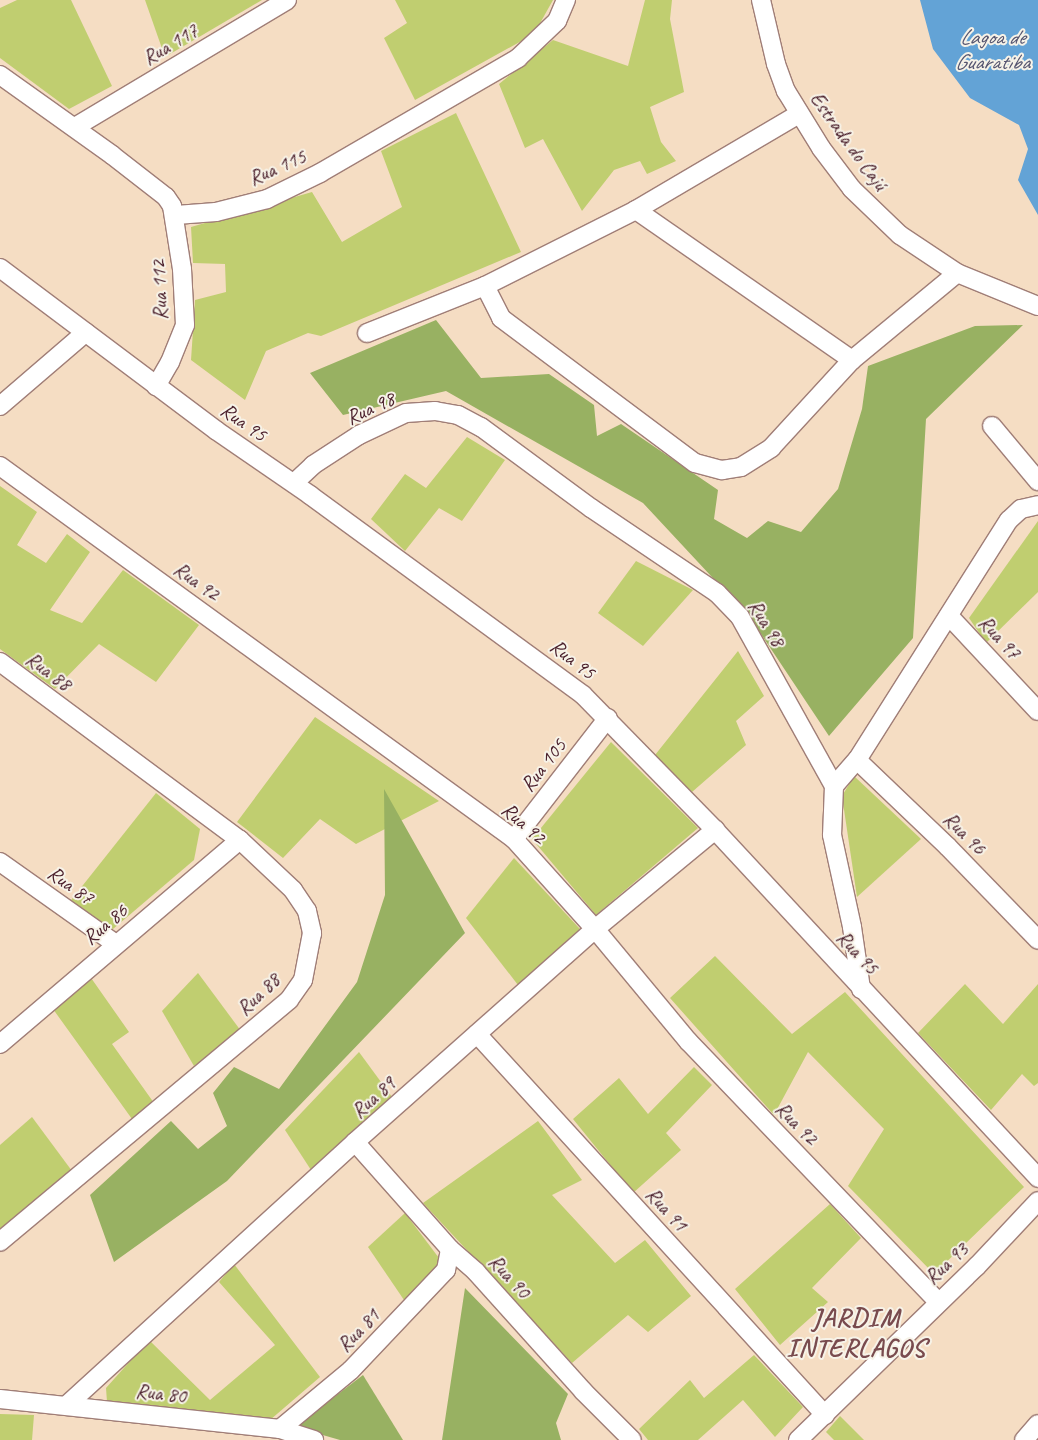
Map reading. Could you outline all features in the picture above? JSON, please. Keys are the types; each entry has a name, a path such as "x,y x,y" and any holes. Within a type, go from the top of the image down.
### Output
{"street":[{"name":"Rua 117","path":"76,127 287,0"},
{"name":"Rua 115","path":"176,215 216,212 267,199 320,173 518,58 557,21 566,0"},
{"name":"Estrada do Cajú","path":"761,0 776,64 799,114 852,190 876,214 957,273 1038,306"},
{"path":"0,74 76,127 166,197 176,215"},
{"path":"367,333 485,286 636,210 799,114"},
{"path":"636,210 852,360"},
{"name":"Rua 112","path":"156,386 170,362 185,325 176,215"},
{"name":"Rua 95","path":"0,268 156,386 294,483 564,679 608,718 715,830 1038,1178"},
{"path":"485,286 501,318 695,463 722,470 741,467 770,448 852,360 957,273"},
{"path":"0,406 86,332"},
{"name":"Rua 98","path":"294,483 313,465 366,431 406,414 435,412 458,415 481,428 591,508 717,593 740,617 834,786"},
{"path":"992,426 1038,481"},
{"name":"Rua 92","path":"0,466 514,839 595,929 688,1041 938,1302"},
{"path":"861,989 852,927 832,835 834,786 857,760 1009,520 1021,508 1038,505"},
{"name":"Rua 97","path":"949,616 1038,711"},
{"name":"Rua 88","path":"0,662 240,840 279,876 306,911 312,933 303,980 289,1000 0,1242"},
{"name":"Rua 105","path":"514,839 608,718"},
{"name":"Rua 96","path":"857,760 948,846 1038,940"},
{"name":"Rua 89","path":"67,1405 355,1142 595,929 715,830"},
{"name":"Rua 86","path":"0,1044 240,840"},
{"name":"Rua 87","path":"0,862 116,944"},
{"name":"Rua 91","path":"477,1034 824,1414"},
{"name":"Rua 90","path":"355,1142 450,1249 476,1272 632,1440"},
{"name":"Rua 93","path":"798,1440 1038,1201"},
{"name":"Rua 81","path":"280,1428 351,1370 446,1270 450,1249"},
{"name":"Rua 80","path":"0,1399 67,1405 252,1433 280,1428 314,1440"},
{"path":"1024,1440 1038,1424"}],"green space":[{"path":"17,0 71,0 112,86 69,109 0,58 0,8"},
{"path":"145,0 262,0 165,57"},
{"path":"395,0 553,0 534,34 415,100 384,38 407,23"},
{"path":"645,0 672,0 670,19 684,92 650,107 661,142 676,161 647,174 640,161 614,170 582,211 543,139 525,148 499,84 553,40 628,66"},
{"path":"456,113 521,252 321,336 308,333 266,351 245,400 191,360 195,300 226,292 225,264 193,263 191,227 312,192 342,242 402,207 381,151"},
{"path":"436,320 481,378 549,374 594,405 597,436 621,424 718,490 714,519 747,538 768,521 801,532 838,489 862,409 868,366 975,326 1023,325 926,419 913,638 829,736 751,619 643,503 446,391 343,415 310,373"},
{"path":"467,437 505,460 462,521 439,508 405,551 371,519 405,474 426,488"},
{"path":"0,486 37,512 17,545 46,563 67,534 90,552 50,610 82,623 123,570 199,625 156,682 99,644 55,689 0,649"},
{"path":"1038,521 1038,592 986,643 969,618"},
{"path":"636,561 693,590 643,646 598,613"},
{"path":"738,651 764,696 736,721 746,745 692,792 655,755"},
{"path":"315,717 439,801 356,844 320,819 283,858 237,822"},
{"path":"611,742 698,828 596,915 532,839"},
{"path":"854,776 921,839 857,897 842,796"},
{"path":"384,789 465,933 227,1181 114,1262 90,1195 171,1121 198,1149 227,1126 213,1093 234,1067 279,1089 357,982 385,895"},
{"path":"156,793 200,829 194,860 113,929 68,904"},
{"path":"514,858 580,929 518,985 466,918"},
{"path":"715,956 792,1034 845,992 1024,1187 934,1274 848,1186 884,1129 808,1052 774,1115 670,998"},
{"path":"198,973 241,1031 194,1066 162,1011"},
{"path":"89,975 129,1032 112,1044 154,1103 132,1119 53,1009"},
{"path":"965,984 1003,1024 1038,984 1038,1083 1034,1086 1022,1074 991,1110 918,1033"},
{"path":"359,1052 392,1097 311,1170 285,1130"},
{"path":"694,1067 712,1085 666,1133 681,1150 633,1193 573,1119 619,1078 648,1114"},
{"path":"32,1117 72,1171 0,1232 0,1145"},
{"path":"538,1121 582,1180 552,1195 615,1263 645,1240 691,1296 648,1332 628,1315 572,1363 423,1203"},
{"path":"830,1204 861,1238 812,1288 828,1302 780,1345 735,1289"},
{"path":"405,1213 442,1262 404,1300 368,1247"},
{"path":"234,1264 320,1377 270,1420 107,1402 106,1388 149,1340 210,1400 275,1345 219,1282"},
{"path":"465,1288 568,1394 556,1423 561,1440 442,1440"},
{"path":"754,1355 803,1407 775,1437 743,1400 698,1440 648,1440 639,1429 690,1380 704,1398"},
{"path":"363,1375 403,1440 340,1440 295,1427"},
{"path":"0,1414 34,1415 32,1440 0,1440"},
{"path":"840,1416 864,1440 834,1440 826,1432"}],"water":[{"name":"Lagoa de Guaratiba","path":"920,0 1038,0 1038,215 1018,180 1028,149 1019,125 970,98 933,49"}],"district":[{"name":"JARDIM INTERLAGOS","path":"856,1333"}]}
